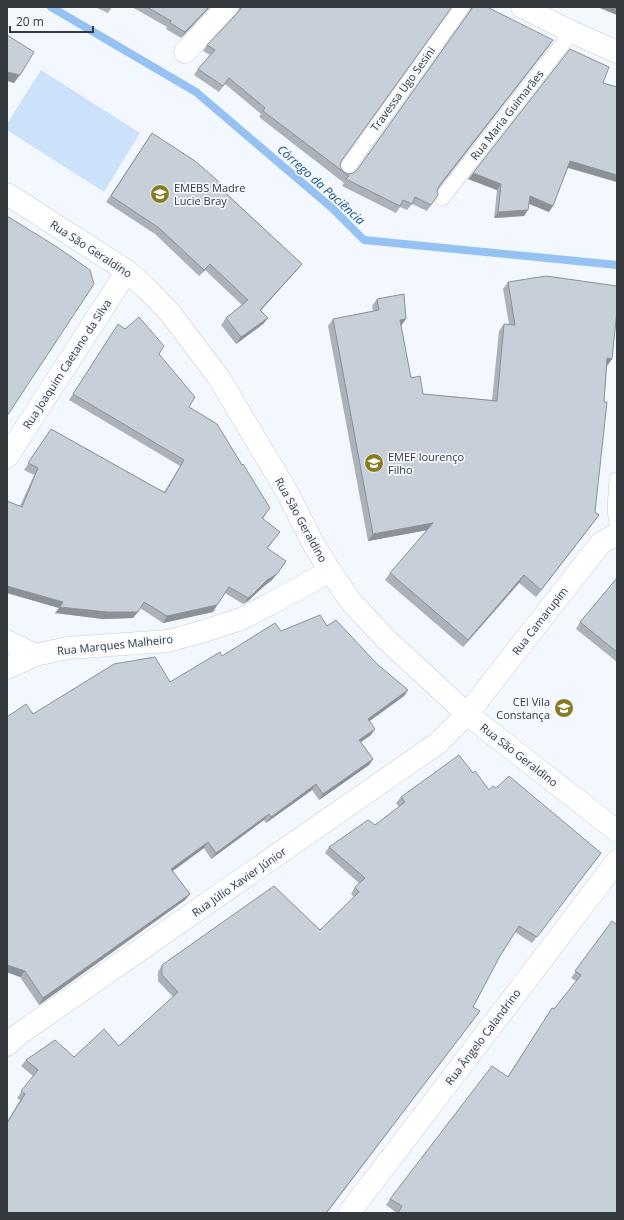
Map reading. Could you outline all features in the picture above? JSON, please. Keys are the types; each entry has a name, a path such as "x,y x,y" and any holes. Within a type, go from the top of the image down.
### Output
{"street":[{"path":"185,52 227,7"},
{"path":"522,7 617,52"},
{"name":"Rua São Geraldino","path":"7,194 127,271 170,313 219,378 287,492 314,545 330,572 352,603 388,640 467,714 617,831"},
{"name":"Rua Joaquim Caetano da Silva","path":"7,457 127,271"},
{"name":"Rua Camarupim","path":"467,714 589,556 600,543 617,534"},
{"name":"Rua Marques Malheiro","path":"7,668 35,655 68,648 168,641 201,632 241,619 330,572"},
{"path":"7,641 35,655"},
{"name":"Rua Júlio Xavier Júnior","path":"11,1035 438,743 467,714"},
{"name":"Rua Ângelo Calandrino","path":"349,1213 617,861"}],"lane":[{"name":"Travessa Ugo Sesini","path":"345,171 462,7"},
{"name":"Rua Maria Guimarães","path":"442,198 572,32"},
{"path":"617,480 615,509 617,524"}],"shaded area":[{"path":"41,70 140,133 104,192 7,130 7,124"}],"building":[{"path":"147,7 209,7 185,32 170,23 171,21"},
{"path":"242,7 452,7 342,160 340,164 341,168 348,174 357,170 473,7 487,7 553,40 439,186 437,191 438,195 431,205 415,197 412,204 403,200 400,206 346,179 349,176 263,111 265,108 229,78 223,86 198,69 215,50 207,45"},
{"path":"7,35 34,52 20,75 7,72"},
{"path":"570,49 609,67 603,83 617,87 617,175 570,161 553,206 530,196 528,210 498,212 501,184 473,173"},
{"path":"152,133 195,161 225,187 222,190 302,264 260,310 268,318 241,337 226,318 248,300 210,264 204,270 159,228 111,196"},
{"path":"7,216 57,247 90,270 94,284 7,416"},
{"path":"546,276 617,286 617,310 612,359 607,358 604,402 607,402 595,512 599,515 541,590 524,575 468,640 390,573 433,523 373,534 333,319 379,310 377,299 404,294 406,319 400,320 411,378 420,376 423,394 497,401 504,324 515,325 508,282"},
{"path":"139,317 164,346 159,354 195,397 189,407 217,424 270,508 262,518 280,532 267,548 286,561 277,574 267,580 248,598 229,587 217,605 167,616 144,602 138,612 107,612 60,607 63,602 7,586 7,501 22,507 38,468 28,463 51,429 165,493 184,460 73,394 118,324 125,329"},
{"path":"617,578 617,652 580,622"},
{"path":"320,615 327,626 336,620 377,664 408,690 368,719 375,729 359,740 373,759 323,794 316,784 271,817 269,814 216,853 208,842 171,869 190,894 43,998 25,971 7,965 7,717 26,704 33,714 114,664 155,657 170,682 220,652 222,656 275,623 281,631"},
{"path":"459,755 473,773 475,771 489,790 493,786 496,788 509,776 601,853 537,937 519,926 500,956 473,1007 480,1011 326,1213 7,1213 7,1123 25,1094 21,1091 38,1070 26,1060 55,1040 74,1057 104,1029 119,1046 178,992 162,975 162,965 274,886 320,930 359,892 355,887 365,878 329,847 368,820 375,825 405,802 401,797"},
{"path":"612,921 617,925 617,1213 398,1213 402,1206 390,1199 492,1066 508,1077 552,1008 554,1009 581,975 575,971"}],"waterway":[{"name":"Córrego da Paciência","path":"51,7 196,92 332,208 364,240 617,265"}],"place":[{"name":"EMEBS Madre Lucie Bray","path":"160,194"},
{"name":"EMEF lourenço Filho","path":"374,463"},
{"name":"CEI Vila Constança","path":"564,708"}]}
